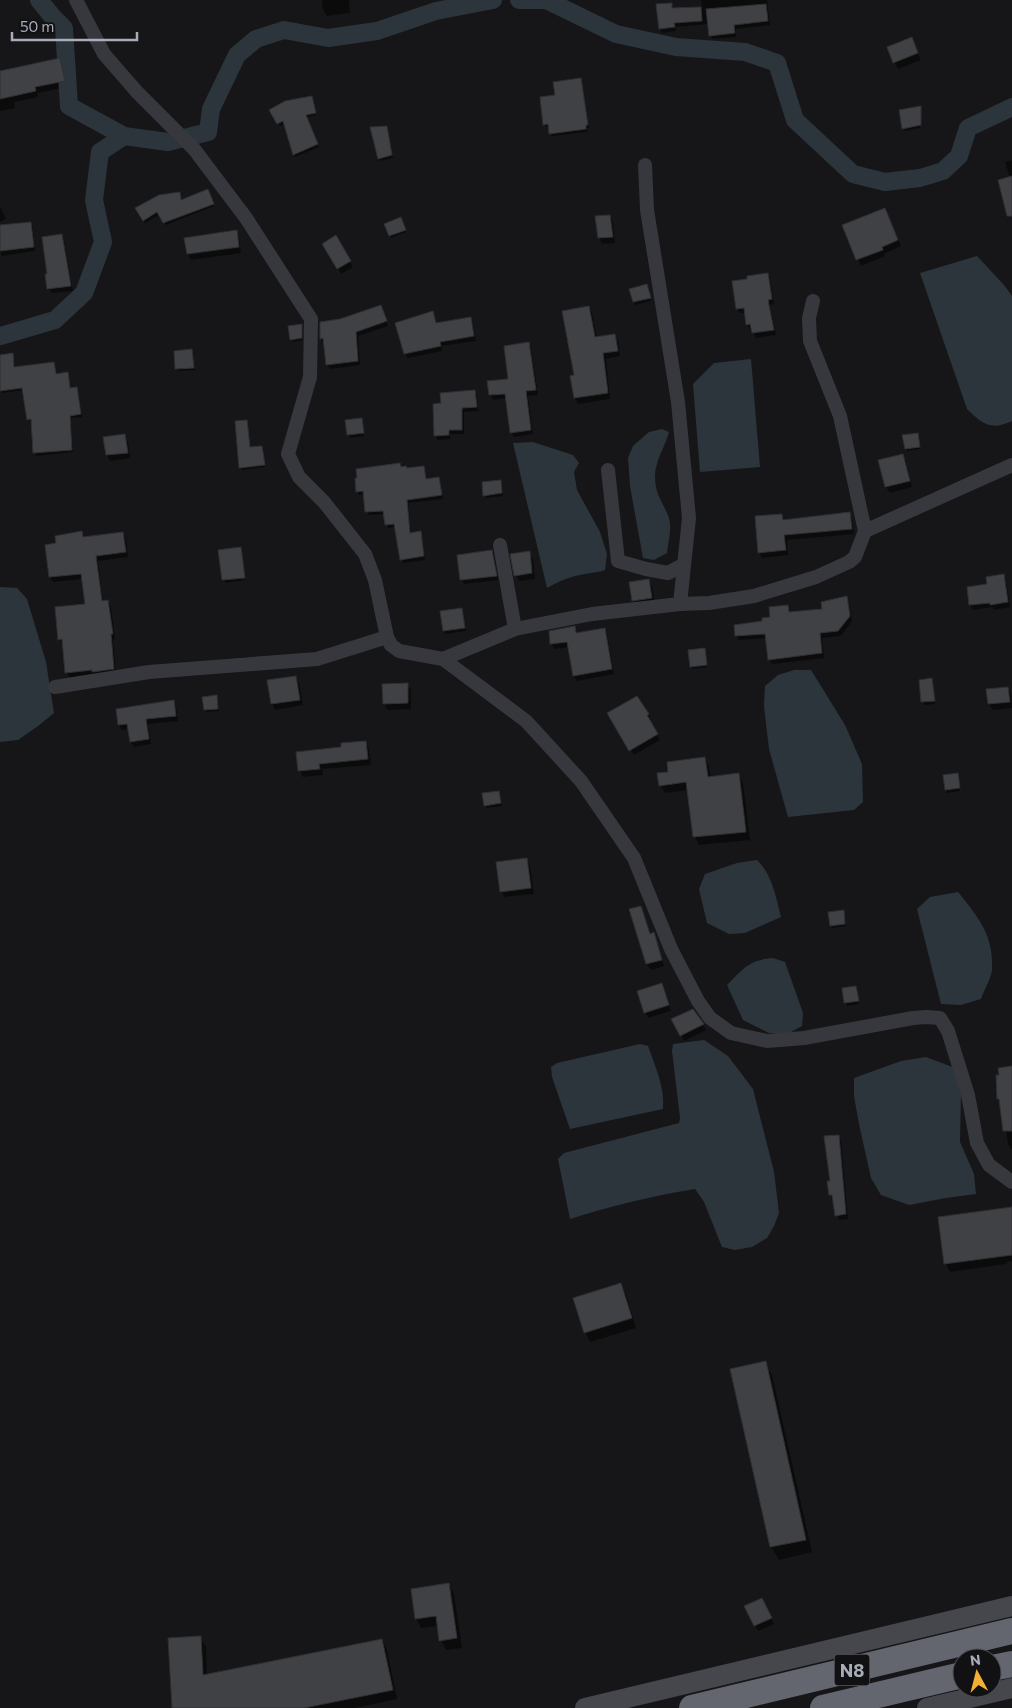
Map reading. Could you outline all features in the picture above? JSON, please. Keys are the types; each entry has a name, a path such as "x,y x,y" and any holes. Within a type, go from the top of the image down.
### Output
{"highway":[{"name":"N8","path":"692,1708 1012,1631"},
{"name":"N8","path":"822,1708 952,1677"}],"street":[{"path":"76,0 104,54 194,149 246,218 311,319 310,377 288,454 299,477 324,502 365,554 375,580 387,637 391,645 399,651 443,659 526,721 581,781 634,858 671,948 698,1001 710,1018 731,1033 767,1041 804,1038 926,1016 940,1018 948,1031 968,1095 977,1143 989,1165 1012,1182"},
{"path":"645,165 647,210 678,402 689,518 680,604"},
{"path":"443,659 515,629 592,614 680,604 710,603 754,596 816,577 849,562 855,557 865,531 840,416 810,341 809,318 813,302"},
{"path":"865,531 1012,465"},
{"path":"608,470 618,561 668,573 683,565"},
{"path":"500,546 515,629"},
{"path":"55,687 149,672 317,659 387,637"},
{"path":"585,1708 1012,1606"},
{"path":"927,1708 1012,1688"}],"shaded area":[{"path":"977,256 1012,296 1012,421 992,426 982,422 967,409 920,273"},
{"path":"751,359 760,467 700,472 693,384 714,363"},
{"path":"662,429 669,432 655,470 655,482 668,515 670,530 667,553 654,560 643,558 630,486 628,458 633,446 649,432"},
{"path":"533,442 573,455 579,463 574,472 577,490 600,532 607,554 605,570 570,577 547,588 513,443"},
{"path":"0,587 17,588 27,599 46,662 54,713 18,740 0,742"},
{"path":"794,670 811,670 845,725 862,764 863,802 854,810 788,817 769,749 764,706 765,686 778,675"},
{"path":"757,860 770,879 781,917 745,933 729,934 707,923 699,889 705,874 737,863"},
{"path":"958,892 983,927 990,947 992,970 981,999 961,1005 941,1004 917,909 930,897"},
{"path":"773,958 785,962 803,1013 802,1026 789,1033 769,1033 743,1020 727,985 752,963"},
{"path":"704,1040 728,1056 753,1089 774,1172 779,1213 767,1238 752,1247 735,1250 722,1247 704,1202 695,1189 632,1202 570,1219 558,1159 564,1153 679,1123 672,1051 673,1044"},
{"path":"640,1044 648,1046 661,1085 663,1109 570,1129 552,1077 551,1067 557,1063"},
{"path":"926,1057 955,1068 961,1094 960,1142 974,1174 976,1194 909,1205 881,1195 871,1178 854,1096 854,1078 901,1061"}],"building":[{"path":"672,3 672,8 701,7 702,21 674,23 675,27 659,29 656,4"},
{"path":"766,4 768,21 734,25 735,33 709,36 706,9"},
{"path":"912,37 918,53 893,63 887,47"},
{"path":"60,58 65,81 35,87 36,91 0,99 0,71"},
{"path":"581,78 588,125 586,125 586,129 549,134 548,124 543,125 540,97 555,95 553,82"},
{"path":"312,96 316,113 306,115 318,144 293,155 283,121 277,124 269,110 285,101"},
{"path":"921,106 921,125 902,129 899,110"},
{"path":"387,126 392,155 378,159 370,127"},
{"path":"1012,176 1012,216 1007,216 998,180"},
{"path":"208,189 214,204 163,223 157,212 143,221 135,208 159,195 180,192 181,200"},
{"path":"885,208 898,240 882,247 883,250 856,260 842,225"},
{"path":"610,215 613,237 598,238 595,216"},
{"path":"401,217 406,230 389,236 384,224"},
{"path":"31,222 34,247 0,251 0,225"},
{"path":"237,230 239,247 187,254 184,238"},
{"path":"62,234 71,286 47,289 42,237"},
{"path":"336,235 351,261 337,269 322,244"},
{"path":"768,273 772,299 768,300 774,330 752,333 750,324 746,325 744,308 736,309 732,281 747,279 747,276"},
{"path":"647,284 651,298 633,302 629,289"},
{"path":"381,305 387,321 356,332 358,361 326,365 323,338 320,339 320,322 340,319"},
{"path":"589,306 595,337 615,334 618,351 603,353 608,393 574,398 570,376 574,375 562,311"},
{"path":"433,311 436,323 471,317 474,336 440,342 441,346 404,354 395,323"},
{"path":"302,324 302,338 290,340 288,326"},
{"path":"529,342 536,390 526,391 531,430 510,433 505,394 489,395 487,381 508,379 504,346"},
{"path":"192,349 194,368 175,369 174,351"},
{"path":"13,353 14,367 54,362 56,374 68,372 70,388 77,387 81,414 70,416 72,450 33,453 31,419 27,420 22,388 0,391 0,355"},
{"path":"475,390 477,407 462,408 462,430 449,430 449,435 434,436 433,404 441,403 440,393"},
{"path":"362,418 364,433 347,435 345,420"},
{"path":"247,420 250,447 262,446 265,465 239,468 235,421"},
{"path":"918,433 920,447 905,449 902,435"},
{"path":"125,434 128,453 106,455 103,437"},
{"path":"903,454 910,481 885,487 878,460"},
{"path":"400,463 401,467 406,466 407,468 424,466 426,479 439,477 442,495 407,500 410,533 421,531 424,556 400,560 394,524 385,525 383,511 365,512 363,491 356,492 355,478 357,478 356,469"},
{"path":"501,480 502,493 483,496 482,482"},
{"path":"850,512 852,529 784,535 786,550 758,553 755,516 782,514 783,520"},
{"path":"82,531 83,537 123,532 126,552 96,556 102,601 108,600 113,634 111,634 114,669 65,673 62,639 58,640 55,607 85,604 81,574 49,577 45,545 56,543 55,536"},
{"path":"241,547 245,578 222,580 218,550"},
{"path":"492,550 497,576 460,580 457,555"},
{"path":"530,551 532,573 514,576 510,554"},
{"path":"1004,574 1008,602 990,605 990,603 969,605 967,587 987,584 986,577"},
{"path":"649,579 652,598 632,601 629,582"},
{"path":"847,596 850,616 838,631 820,633 822,653 768,660 765,634 735,636 734,625 762,621 762,618 770,617 769,607 788,605 789,612 822,609 821,602"},
{"path":"462,608 465,628 443,631 440,611"},
{"path":"575,626 576,633 605,628 612,669 573,676 567,642 550,644 549,631"},
{"path":"705,648 707,665 690,667 688,650"},
{"path":"296,676 300,700 271,704 267,680"},
{"path":"932,678 935,701 921,702 919,680"},
{"path":"408,683 408,703 383,704 382,684"},
{"path":"1008,687 1010,702 988,704 986,689"},
{"path":"217,695 218,709 204,710 202,697"},
{"path":"637,696 649,714 647,715 658,734 629,751 607,713"},
{"path":"174,700 176,716 146,719 149,739 130,742 127,724 118,725 116,709"},
{"path":"366,741 368,759 319,764 320,769 298,771 296,752 341,747 341,743"},
{"path":"705,757 708,777 739,773 746,832 693,837 686,782 659,786 657,773 668,772 667,762"},
{"path":"958,773 960,788 945,790 943,775"},
{"path":"499,791 501,803 484,806 482,793"},
{"path":"527,858 531,888 500,892 496,862"},
{"path":"641,906 650,934 654,932 662,960 646,964 629,909"},
{"path":"844,910 845,924 830,926 828,912"},
{"path":"662,983 669,1005 644,1013 637,991"},
{"path":"856,986 859,1001 844,1003 842,988"},
{"path":"693,1009 704,1024 680,1036 671,1019"},
{"path":"1012,1066 1012,1131 1003,1131 999,1099 997,1099 996,1075 999,1075 998,1068"},
{"path":"839,1135 846,1214 835,1216 832,1195 829,1195 827,1181 830,1181 824,1136"},
{"path":"1012,1207 1012,1255 944,1264 938,1217"},
{"path":"621,1283 632,1318 584,1333 573,1298"},
{"path":"766,1361 806,1540 770,1547 730,1369"},
{"path":"449,1583 457,1638 439,1641 436,1616 415,1619 411,1589"},
{"path":"762,1598 772,1618 754,1626 744,1606"},
{"path":"201,1636 203,1675 382,1639 393,1690 304,1708 172,1708 168,1638"}],"waterway":[{"path":"39,0 64,28 69,106 124,136 168,142 208,132 211,109 237,55 256,39 284,30 328,38 377,31 436,11 493,0"},
{"path":"519,0 546,0 616,34 676,47 745,52 777,63 795,120 853,174 885,182 920,178 943,171 959,156 968,128 1012,107"},
{"path":"0,336 55,320 84,293 103,242 94,200 100,152 124,136"}]}
